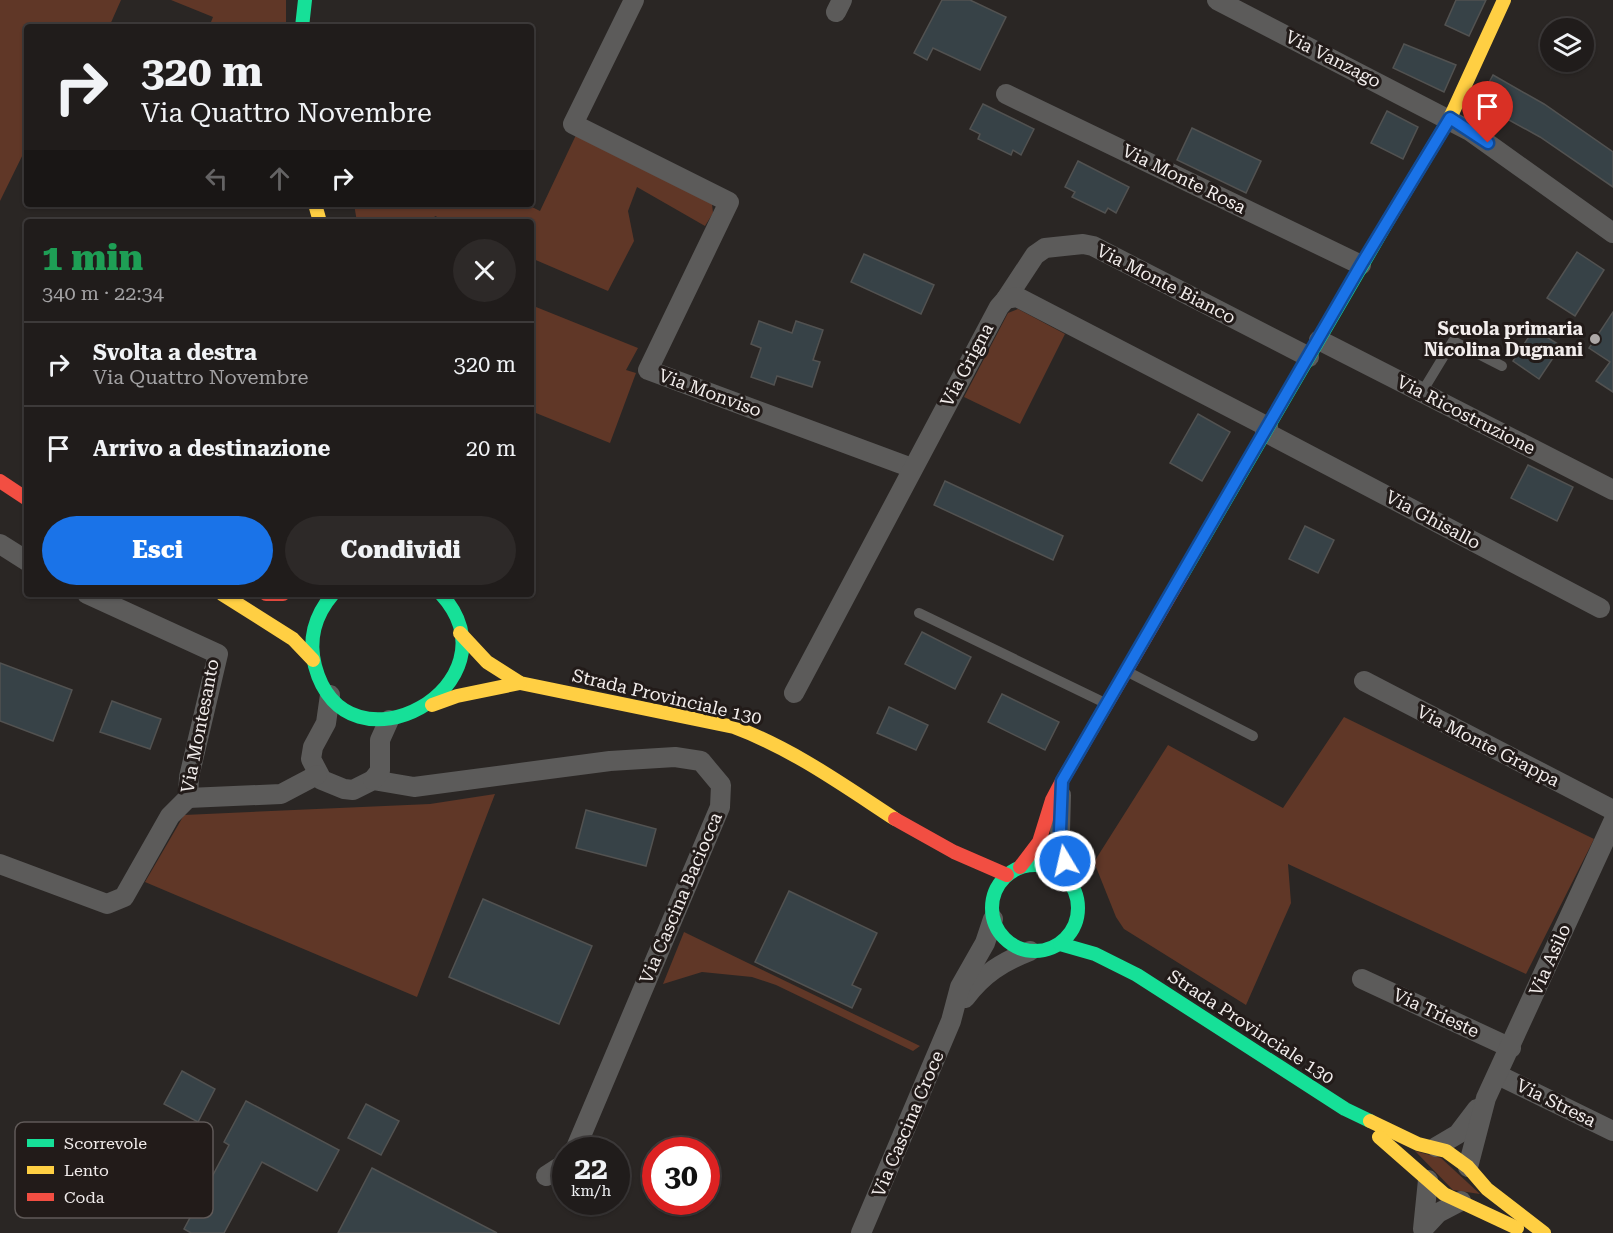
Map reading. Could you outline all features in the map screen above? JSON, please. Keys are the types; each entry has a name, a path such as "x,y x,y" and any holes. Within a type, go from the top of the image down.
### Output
{"street":[{"path":"302,24 305,0"},
{"name":"Via Monviso","path":"634,0 573,124 729,202 648,370 912,468"},
{"name":"Via Vanzago","path":"1217,0 1450,118 1613,234"},
{"path":"992,911 999,883 1020,867 1039,842 1052,800 1062,781 1361,265 1450,118 1504,0"},
{"name":"Via Monte Rosa","path":"1006,94 1361,265"},
{"name":"Via Monte Bianco","path":"1006,299 1035,255 1045,248 1083,244 1093,246 1314,348"},
{"path":"1006,299 1017,297 1267,429"},
{"name":"Via Grigna","path":"794,693 912,468 999,307 1006,299"},
{"name":"Via Ricostruzione","path":"1314,348 1422,392 1613,489"},
{"name":"Via Ghisallo","path":"1267,429 1600,608"},
{"path":"0,481 24,497"},
{"path":"0,544 24,559"},
{"name":"Via Montesanto","path":"0,864 107,904 124,897 170,816 188,798 189,777 218,654 94,597"},
{"path":"227,597 293,639 313,660"},
{"path":"330,597 316,621 312,641 313,660 318,676 330,694 343,706 361,716 389,720 380,740 377,771 353,790 330,785 317,775 311,759 312,747 326,723 330,694"},
{"path":"432,705 446,691 456,673 461,653 460,633 454,614 444,597"},
{"name":"Strada Provinciale 130","path":"460,633 472,651 489,666 520,683 734,728 762,736 818,767 923,835 1007,875"},
{"name":"Via Monte Grappa","path":"1364,681 1613,810"},
{"name":"Strada Provinciale 130","path":"389,720 411,716 457,696 520,683"},
{"name":"Via Cascina Baciocca","path":"377,771 402,786 437,785 580,764 675,756 701,761 721,785 720,807 580,1137"},
{"path":"188,798 281,794 317,775"},
{"path":"1060,944 1074,927 1078,916 1077,896 1068,879 1060,831 1062,781"},
{"name":"Via Asilo","path":"1436,1147 1458,1134 1486,1098 1511,1048 1613,822"},
{"name":"Strada Provinciale 130","path":"923,835 965,872"},
{"path":"1020,867 1046,866 1068,879"},
{"path":"979,885 1006,941 1030,951"},
{"name":"Via Cascina Croce","path":"861,1233 953,1015 960,987 986,943 992,911"},
{"path":"1078,916 1090,930"},
{"name":"Strada Provinciale 130","path":"1102,943 1137,975"},
{"name":"Strada Provinciale 130","path":"1030,951 1040,951 1060,944 1095,954 1137,975 1345,1109 1417,1168 1444,1194 1527,1233"},
{"name":"Via Cascina Croce","path":"953,1015 983,977 1004,961 1030,951"},
{"name":"Via Trieste","path":"1362,979 1511,1048"},
{"name":"Via Stresa","path":"1498,1075 1613,1131"},
{"name":"Via Asilo","path":"1468,1167 1486,1098"},
{"name":"Strada Provinciale 130","path":"1345,1109 1412,1141 1446,1151 1468,1167 1487,1189 1544,1233"},
{"path":"546,1176 552,1172"},
{"path":"1422,1231 1428,1180"},
{"path":"1422,1231 1438,1213 1461,1201"}],"lane":[{"path":"1422,392 1453,342 1502,366"},
{"path":"919,613 1107,704"},
{"path":"1126,670 1253,736"}],"shaded area":[{"path":"0,0 121,0 110,24 24,24 24,152 0,201"},
{"path":"171,0 286,0 286,24 210,24 213,17"},
{"path":"576,135 712,204 713,213 705,226 637,187 628,211 634,241 608,291 534,259 534,219 442,219 435,216 434,219 356,219 354,207 532,207 540,211"},
{"path":"534,306 638,348 626,370 636,373 610,443 534,412"},
{"path":"1018,309 1065,334 1020,424 964,397 1008,313"},
{"path":"1344,717 1594,839 1526,974 1288,864 1291,903 1246,1005 1124,929 1116,917 1094,862 1168,745 1283,808"},
{"path":"495,794 417,997 145,882 184,815 430,804"},
{"path":"684,932 920,1046 913,1051 776,985 752,977 702,972 663,984"},
{"path":"1415,1151 1441,1158 1480,1194 1453,1190"}],"building":[{"path":"942,0 970,0 1006,17 980,70 933,48 927,60 914,53"},
{"path":"1456,0 1486,0 1469,36 1445,25"},
{"path":"1404,44 1456,65 1444,92 1393,68"},
{"path":"1493,75 1544,104 1613,152 1613,187 1540,137 1478,103"},
{"path":"983,104 1034,129 1021,155 1013,150 1011,155 978,139 980,134 970,129"},
{"path":"1387,111 1418,127 1403,159 1371,143"},
{"path":"1192,128 1261,161 1246,193 1177,160"},
{"path":"1078,161 1129,187 1116,213 1108,208 1105,213 1072,197 1075,192 1065,187"},
{"path":"1577,252 1604,270 1575,316 1547,298"},
{"path":"864,254 934,285 921,314 851,282"},
{"path":"1613,312 1613,392 1596,381 1610,362 1589,348"},
{"path":"759,321 792,333 796,321 823,330 813,360 820,362 812,387 777,376 774,385 751,377 761,348 751,344"},
{"path":"1534,329 1561,346 1539,379 1513,361"},
{"path":"1198,414 1230,432 1202,481 1170,463"},
{"path":"1528,465 1573,487 1557,521 1511,498"},
{"path":"945,481 1063,536 1053,560 934,505"},
{"path":"1305,526 1334,540 1318,573 1289,559"},
{"path":"922,632 971,657 955,689 905,664"},
{"path":"0,663 72,690 53,741 0,721"},
{"path":"1002,694 1059,722 1045,750 988,722"},
{"path":"112,701 161,719 150,749 100,732"},
{"path":"889,707 928,725 916,750 877,733"},
{"path":"586,810 656,829 646,866 576,848"},
{"path":"789,891 877,933 852,985 861,989 852,1008 755,962"},
{"path":"483,899 592,946 559,1024 449,977"},
{"path":"182,1071 215,1089 198,1122 164,1104"},
{"path":"246,1101 339,1150 317,1191 262,1162 224,1233 191,1233 184,1229 190,1218 213,1218 213,1175 229,1145 224,1142"},
{"path":"366,1104 399,1121 381,1155 348,1138"},
{"path":"372,1168 497,1233 338,1233"}],"traffic: fast":[{"path":"302,24 305,0"},
{"path":"1182,575 1389,219"},
{"path":"331,597 322,610 315,628 312,646 315,666 333,700 359,717 390,718 420,708 445,687 460,660 460,628 443,597"},
{"path":"1027,865 1043,865 1066,877 1075,891 1078,908 1075,925 1066,939 1043,951 1027,951 1011,944 999,932 992,916 992,900 999,884 1011,872 1027,865"},
{"path":"1060,944 1095,954 1137,975 1345,1109 1370,1121"}],"traffic: slow":[{"path":"1389,219 1450,118 1504,0"},
{"path":"316,207 319,219"},
{"path":"227,597 293,639 313,660"},
{"path":"460,633 487,662 520,683 734,727 797,757 895,819"},
{"path":"432,705 457,696 520,683"},
{"path":"1370,1121 1418,1144 1446,1151 1468,1167 1487,1189 1544,1233"},
{"path":"1379,1137 1444,1194 1517,1228"}],"traffic: jam":[{"path":"0,481 24,497"},
{"path":"1020,867 1039,842 1052,800 1062,781 1182,575"},
{"path":"895,819 954,852 1007,875"}],"place":[{"name":"Scuola primaria Nicolina Dugnani","path":"1595,339"}],"route":[{"path":"1065,861 1060,831 1062,781 1361,265 1450,118 1488,143"}]}
